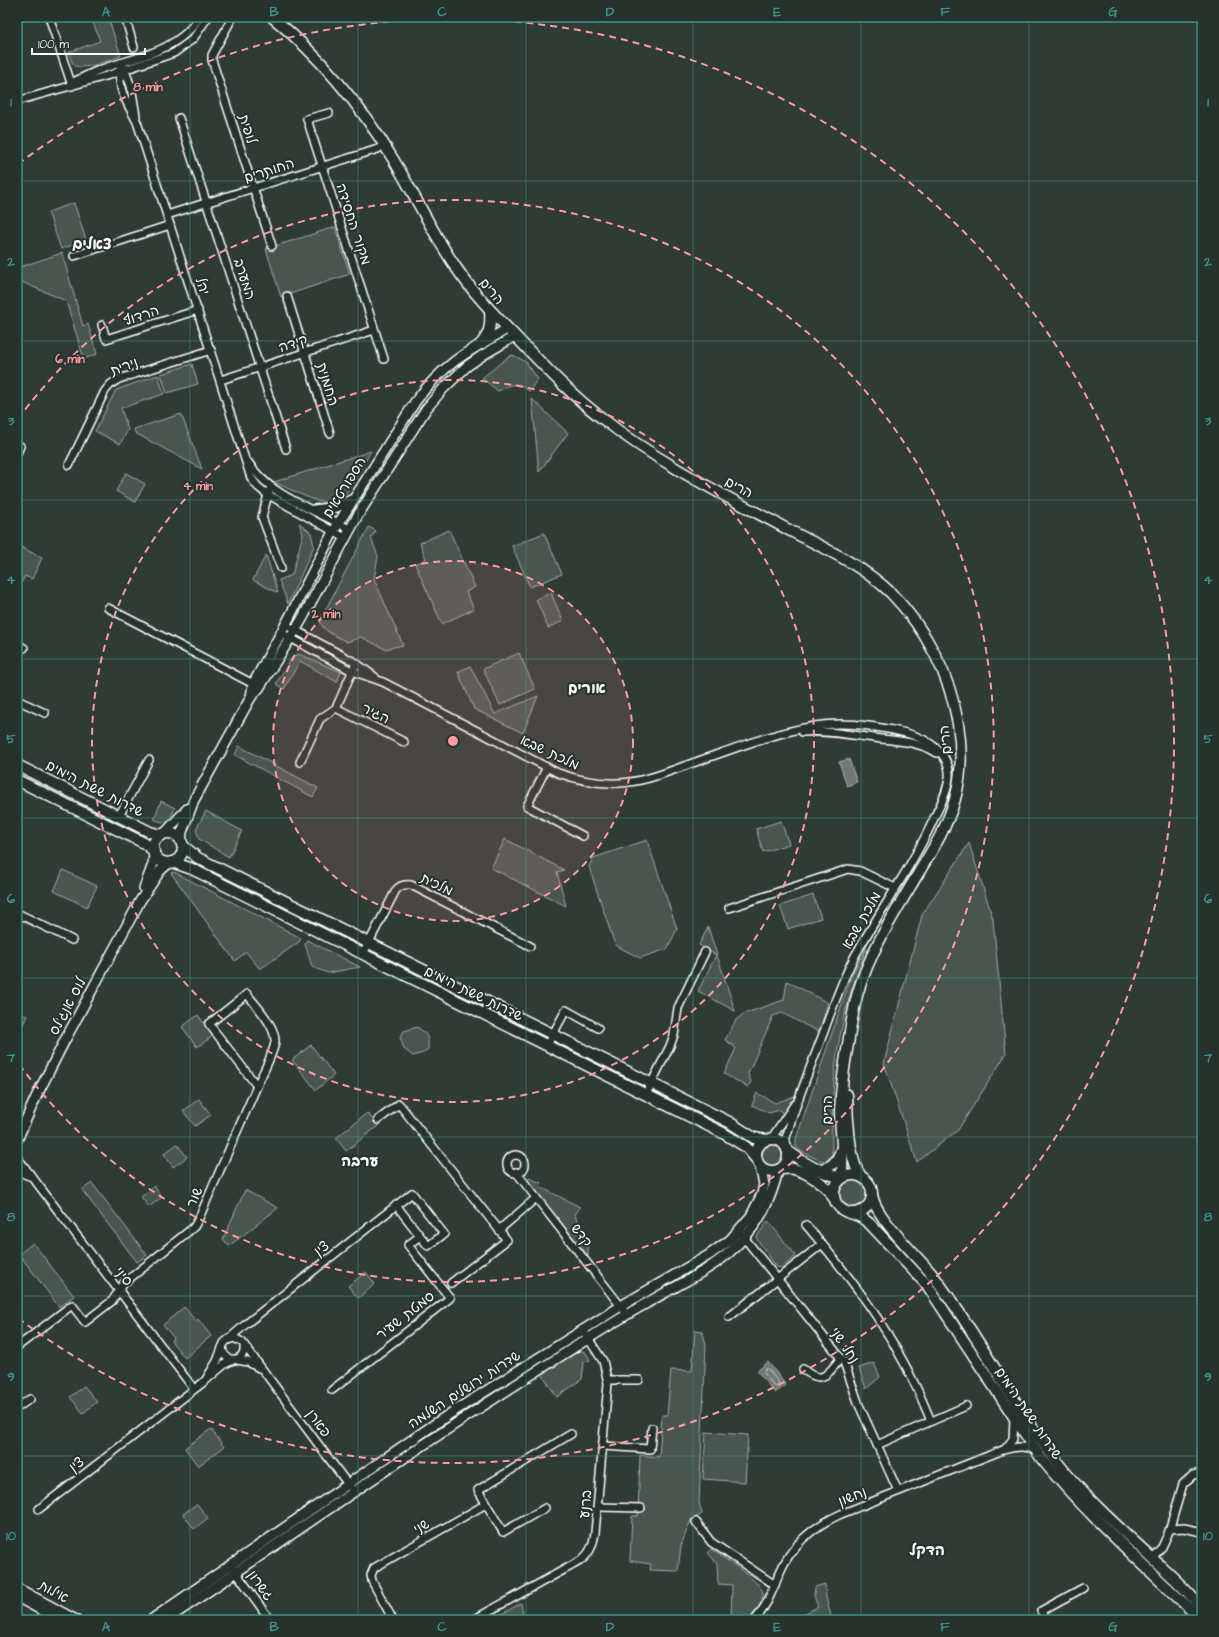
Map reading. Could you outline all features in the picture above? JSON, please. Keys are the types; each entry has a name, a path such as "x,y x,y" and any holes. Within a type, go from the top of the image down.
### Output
{"main road":[{"name":"הרים","path":"272,17 312,54 354,102 390,155 455,267 490,311 552,376 600,418 634,442 683,473 840,557 877,581 915,621 925,635 941,666 953,702 960,743 961,762 956,796 942,833 890,921 869,963 856,998 841,1096 843,1164 841,1178"},
{"path":"481,344 489,334 490,311"},
{"name":"שדרות ששת הימים","path":"17,765 150,832 163,834"},
{"name":"שדרות ששת הימים","path":"17,780 144,843 154,852"},
{"path":"163,834 174,834 182,844 181,854 171,862 159,860 154,852 154,842 163,834"},
{"name":"שדרות ששת הימים","path":"182,844 198,858 729,1122 754,1138 769,1140"},
{"name":"שדרות ששת הימים","path":"171,862 192,869 732,1138 750,1150 758,1163"},
{"name":"הרים","path":"848,1043 847,1100 849,1130 854,1164 861,1176"},
{"path":"833,1197 835,1186 841,1178 850,1175 861,1176 869,1184 872,1195 866,1208 859,1212 844,1212 838,1207 825,1186 799,1171 790,1168 768,1171 758,1163 758,1149 761,1144 769,1140 779,1141 797,1158 817,1169 841,1178"},
{"path":"817,1169 828,1168 835,1163 842,1146"},
{"path":"779,1170 787,1162 786,1148"},
{"name":"שדרות ששת הימים","path":"872,1195 875,1206 881,1215 919,1258 944,1290 1035,1431 1058,1463 1095,1504 1185,1589 1202,1609"},
{"name":"שדרות ששת הימים","path":"850,1213 870,1224 923,1279 1036,1450 1061,1483 1103,1528 1192,1611 1198,1620"}],"street":[{"path":"125,17 134,47"},
{"path":"17,102 53,91 97,71 164,48 175,42 190,30 199,17"},
{"path":"71,84 122,71 166,56 182,48 193,39 208,17"},
{"path":"52,18 71,84"},
{"name":"לופית","path":"230,22 212,55 212,58 272,246"},
{"name":"יהל","path":"121,63 122,71 120,88 137,122"},
{"name":"יהל","path":"122,71 132,94 137,122 246,457 251,478 258,487 267,494 345,538"},
{"name":"מקור החסידה","path":"329,112 307,119 384,359"},
{"name":"המערב","path":"179,118 286,449"},
{"name":"החותרים","path":"167,215 378,149"},
{"path":"74,256 170,225"},
{"name":"החמנית","path":"287,296 330,434"},
{"name":"הרדוף","path":"102,325 106,340 198,310"},
{"name":"הספורטאים","path":"182,844 182,832 194,800 256,686 283,629 333,532 355,496 411,408 429,383 452,362 507,328"},
{"name":"קידה","path":"221,380 374,330"},
{"name":"הספורטאים","path":"256,686 293,634 350,529 420,418 458,373 475,360 515,336"},
{"name":"נירית","path":"69,465 105,391 111,384 119,380 211,350"},
{"path":"17,453 20,446"},
{"name":"יהל","path":"246,457 256,473 271,487 350,529"},
{"path":"271,487 267,494 262,517 281,568"},
{"path":"314,510 337,507 346,504 355,496"},
{"path":"108,608 256,686"},
{"name":"מלכת שבא","path":"283,629 356,663 383,682 547,767 569,777 582,780 607,784 633,782 656,776 755,742 814,726 840,724 859,725 902,732 915,736 929,743 942,754 946,761 949,777 940,805 924,838 856,953 846,974 799,1096 786,1148"},
{"name":"מלכת שבא","path":"293,634 352,671 383,682"},
{"path":"300,762 320,719 336,708 356,663"},
{"path":"17,700 45,713"},
{"name":"הגיר","path":"336,708 404,742"},
{"name":"מלכת שבא","path":"786,734 830,732 911,743 930,749 946,761"},
{"path":"119,816 149,760"},
{"path":"547,767 527,806 584,836"},
{"name":"הספורטאים","path":"163,834 178,820 194,800"},
{"name":"לוס אנג'לס","path":"140,901 153,864 154,852"},
{"name":"לוס אנג'לס","path":"17,1140 20,1129 72,1026 140,901 159,873 171,862"},
{"path":"730,908 848,869 860,871 895,888"},
{"name":"מלכית","path":"363,954 396,890 399,887 407,885 411,885 530,946"},
{"path":"17,913 72,940"},
{"path":"646,1094 670,1046 680,1003 705,952"},
{"name":"שור","path":"17,1347 72,1305 85,1322 112,1301 124,1283 197,1224 257,1086 273,1049 275,1039 269,1024 247,994 208,1024 257,1086"},
{"path":"547,1045 566,1010 598,1028"},
{"name":"מלכת שבא","path":"769,1140 799,1096"},
{"path":"378,1120 399,1104 507,1240 451,1283"},
{"name":"סיני","path":"17,1157 194,1389"},
{"name":"שדרות ירושלים השלמה","path":"351,1487 627,1314 713,1264 734,1249 762,1194 764,1184 758,1163"},
{"name":"שדרות ירושלים השלמה","path":"166,1620 233,1569 351,1487 448,1415 582,1330 709,1256 730,1240 742,1234 764,1210 771,1196 779,1170"},
{"name":"סיני","path":"17,1171 32,1178"},
{"name":"קדש","path":"516,1172 627,1314"},
{"name":"צין","path":"228,1340 246,1324 412,1193 444,1234 428,1246 420,1236"},
{"path":"499,1230 536,1198"},
{"path":"396,1205 420,1236"},
{"path":"806,1225 859,1290 886,1329 910,1371 932,1421"},
{"name":"נחל שני","path":"742,1234 841,1358 848,1371 859,1405 898,1492"},
{"name":"סמטת שעיר","path":"332,1390 450,1298 408,1245 420,1236"},
{"path":"729,1317 822,1244"},
{"path":"243,1343 236,1338 228,1340 222,1348 225,1357 235,1360 244,1354 243,1343 242,1333 246,1324"},
{"name":"ברנע","path":"477,1619 587,1556 591,1549 594,1540 598,1507 608,1380 604,1361 582,1330"},
{"name":"פארן","path":"243,1343 351,1487"},
{"name":"צין","path":"205,1381 217,1361 222,1348"},
{"path":"803,1369 812,1376 820,1378 825,1376 841,1358"},
{"name":"צין","path":"39,1509 225,1364 235,1360"},
{"name":"פארן","path":"235,1360 251,1363 264,1372"},
{"path":"608,1380 639,1380"},
{"path":"17,1408 30,1399"},
{"path":"877,1445 966,1406"},
{"path":"1003,1450 1013,1439 1014,1416"},
{"path":"603,1446 650,1449 652,1428"},
{"path":"545,1508 503,1532 478,1490 571,1434"},
{"name":"נחשון","path":"755,1620 765,1607 791,1552 811,1530 830,1519 1003,1450 1016,1446 1036,1450"},
{"path":"1152,1558 1162,1546 1170,1529 1183,1484 1193,1475 1202,1473"},
{"name":"שני","path":"393,1620 373,1585 371,1573 379,1564 486,1504"},
{"path":"598,1507 641,1508"},
{"path":"696,1522 711,1542 775,1585"},
{"path":"1170,1529 1184,1528 1202,1532"},
{"name":"שדרות ירושלים השלמה","path":"151,1620 233,1569"},
{"name":"גשרון","path":"233,1569 270,1620"},
{"name":"אילות","path":"17,1588 76,1620"},
{"path":"1045,1620 1041,1611 1082,1588"},
{"name":"אילות","path":"17,1597 60,1620"}],"shaded area":[{"path":"91,17 108,17 121,56 88,66 76,66 72,63 69,52 100,41"},
{"path":"74,203 86,240 61,249 48,212"},
{"path":"335,227 350,274 281,297 266,249"},
{"path":"62,253 83,326 88,324 97,354 84,359 66,301 17,280 17,268"},
{"path":"513,355 526,362 538,379 529,391 519,384 510,385 498,391 482,378 508,357"},
{"path":"192,364 198,384 167,393 161,374"},
{"path":"158,375 164,394 121,408 128,430 120,444 95,431 116,390"},
{"path":"532,399 568,433 539,472"},
{"path":"181,414 202,469 135,433 134,429"},
{"path":"371,451 347,492 334,502 324,503 317,501 274,482"},
{"path":"126,473 145,484 135,502 116,491"},
{"path":"299,523 311,533 314,546 288,604 279,580 292,575 303,534"},
{"path":"369,527 376,531 371,538 378,556 374,579 403,645 385,649 361,637 347,642 327,631 321,624 320,620"},
{"path":"449,530 475,587 466,592 474,609 442,624 415,564 426,559 420,543"},
{"path":"544,533 562,574 530,587 512,546"},
{"path":"21,547 42,558 32,579 25,576 17,590 17,548"},
{"path":"266,555 278,593 253,580"},
{"path":"551,593 563,621 548,628 536,599"},
{"path":"519,653 535,689 500,705 483,669"},
{"path":"299,654 341,672 337,682 300,661 284,689 276,684 292,657"},
{"path":"470,666 495,714 538,696 523,733 474,709 458,672"},
{"path":"239,746 318,788 313,797 235,755"},
{"path":"161,801 175,808 170,819 165,822 154,819"},
{"path":"206,811 242,831 229,857 199,839 196,829"},
{"path":"781,821 789,844 763,852 756,829"},
{"path":"505,839 564,870 557,872 566,906 491,868"},
{"path":"647,840 677,929 667,949 640,958 615,945 589,867 593,858"},
{"path":"969,843 993,919 1006,1054 958,1130 917,1162 884,1063 922,915"},
{"path":"63,870 97,886 87,907 54,891"},
{"path":"174,872 301,938 299,942 260,969 246,952 235,961 171,873"},
{"path":"813,895 821,918 788,929 780,906"},
{"path":"708,927 735,1011 698,991 716,955 699,945"},
{"path":"307,940 360,967 328,973 312,967 305,944"},
{"path":"867,946 851,992 840,1037 834,1076 832,1154 826,1160 821,1161 800,1151 796,1147 796,1139 851,977"},
{"path":"787,981 828,1003 819,1032 782,1013 773,1016 748,1074 751,1082 748,1087 724,1074 736,1048 725,1040 736,1020 743,1014 784,1000"},
{"path":"17,1011 27,1016 20,1031 17,1030"},
{"path":"198,1015 213,1036 197,1047 182,1027"},
{"path":"417,1027 427,1036 428,1049 423,1053 413,1056 404,1049 400,1037 404,1031"},
{"path":"311,1045 334,1075 316,1090 292,1060"},
{"path":"757,1093 775,1103 795,1096 792,1104 783,1115 780,1110 769,1113 752,1105"},
{"path":"199,1099 211,1115 195,1126 183,1111"},
{"path":"367,1113 378,1126 346,1151 336,1138"},
{"path":"772,1141 782,1145 786,1155 782,1165 772,1169 762,1165 758,1155 762,1145"},
{"path":"177,1144 187,1157 173,1167 164,1154"},
{"path":"850,1177 856,1177 860,1178 867,1184 870,1194 869,1201 863,1208 856,1211 850,1211 846,1210 839,1204 836,1197 836,1191 837,1187 843,1180"},
{"path":"529,1178 541,1183 540,1187 580,1207 575,1215 584,1242 588,1244 588,1256 527,1180"},
{"path":"92,1183 147,1255 137,1262 82,1190"},
{"path":"154,1186 162,1197 149,1207 141,1197"},
{"path":"245,1190 278,1208 229,1246 223,1239"},
{"path":"768,1221 796,1256 782,1268 777,1267 756,1238"},
{"path":"33,1243 74,1296 59,1307 19,1254"},
{"path":"366,1272 375,1284 358,1298 348,1286"},
{"path":"184,1307 196,1321 198,1319 211,1336 185,1358 171,1341 174,1338 163,1325"},
{"path":"695,1330 702,1331 706,1344 699,1502 702,1514 691,1520 681,1545 678,1571 650,1570 651,1564 630,1561 632,1516 638,1516 640,1455 659,1457 662,1415 667,1415 671,1370 692,1371"},
{"path":"582,1351 586,1353 590,1360 584,1362 582,1379 557,1397 542,1374 575,1352"},
{"path":"874,1363 880,1377 866,1389 859,1368"},
{"path":"84,1386 97,1402 83,1413 70,1397"},
{"path":"211,1429 224,1447 198,1466 185,1448"},
{"path":"706,1432 748,1435 745,1482 703,1479"},
{"path":"197,1504 208,1518 194,1529 183,1514"},
{"path":"711,1549 747,1574 759,1585 762,1590 763,1594 761,1602 756,1611 748,1620 731,1620 732,1585 718,1584 717,1563 708,1553"},
{"path":"825,1584 826,1597 832,1620 791,1620 818,1607 814,1596 815,1587"},
{"path":"521,1603 524,1620 499,1620 502,1614"}],"water":[{"path":"849,759 857,782 847,786 839,762"},
{"path":"768,1362 786,1385 775,1393 757,1371"}],"district":[{"name":"צאלים","path":"92,244"},
{"name":"אורים","path":"587,688"},
{"name":"ערבה","path":"360,1161"},
{"name":"הדקל","path":"927,1550"}]}
